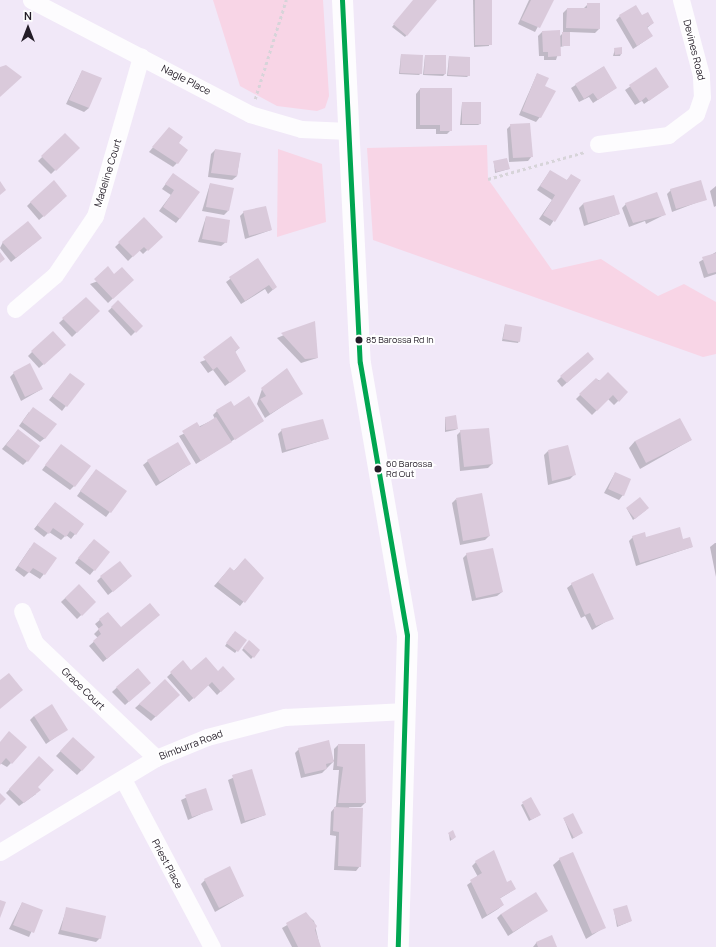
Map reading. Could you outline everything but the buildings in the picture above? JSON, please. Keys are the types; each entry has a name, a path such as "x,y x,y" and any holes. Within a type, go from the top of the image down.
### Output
{"street":[{"name":"Nagle Place","path":"31,0 250,114 301,129 350,131"},
{"path":"354,0 343,9 360,359 372,445 404,606 406,711 398,947"},
{"name":"Devines Road","path":"598,144 668,135 696,114 702,97 701,75 681,0"},
{"name":"Madeline Court","path":"15,309 55,275 95,216 140,57"},
{"name":"Grace Court","path":"22,611 35,643 156,758"},
{"name":"Bimburra Road","path":"0,852 124,781 156,758 234,728 285,717 406,711"},
{"name":"Priest Place","path":"124,781 212,947"}],"path":[{"path":"250,114 286,0"},
{"path":"488,179 580,155 598,144"}],"shaded area":[{"path":"213,0 323,0 329,96 325,108 317,111 277,106 240,86"},
{"path":"487,145 488,179 552,270 601,259 658,296 684,284 716,302 716,354 703,357 373,240 367,148"},
{"path":"278,149 322,164 326,222 277,237"}],"transit line":[{"path":"342,0 360,363 407,635 398,947"}],"place":[{"name":"85 Barossa Rd In","path":"359,340"},
{"name":"60 Barossa Rd Out","path":"378,469"}]}
